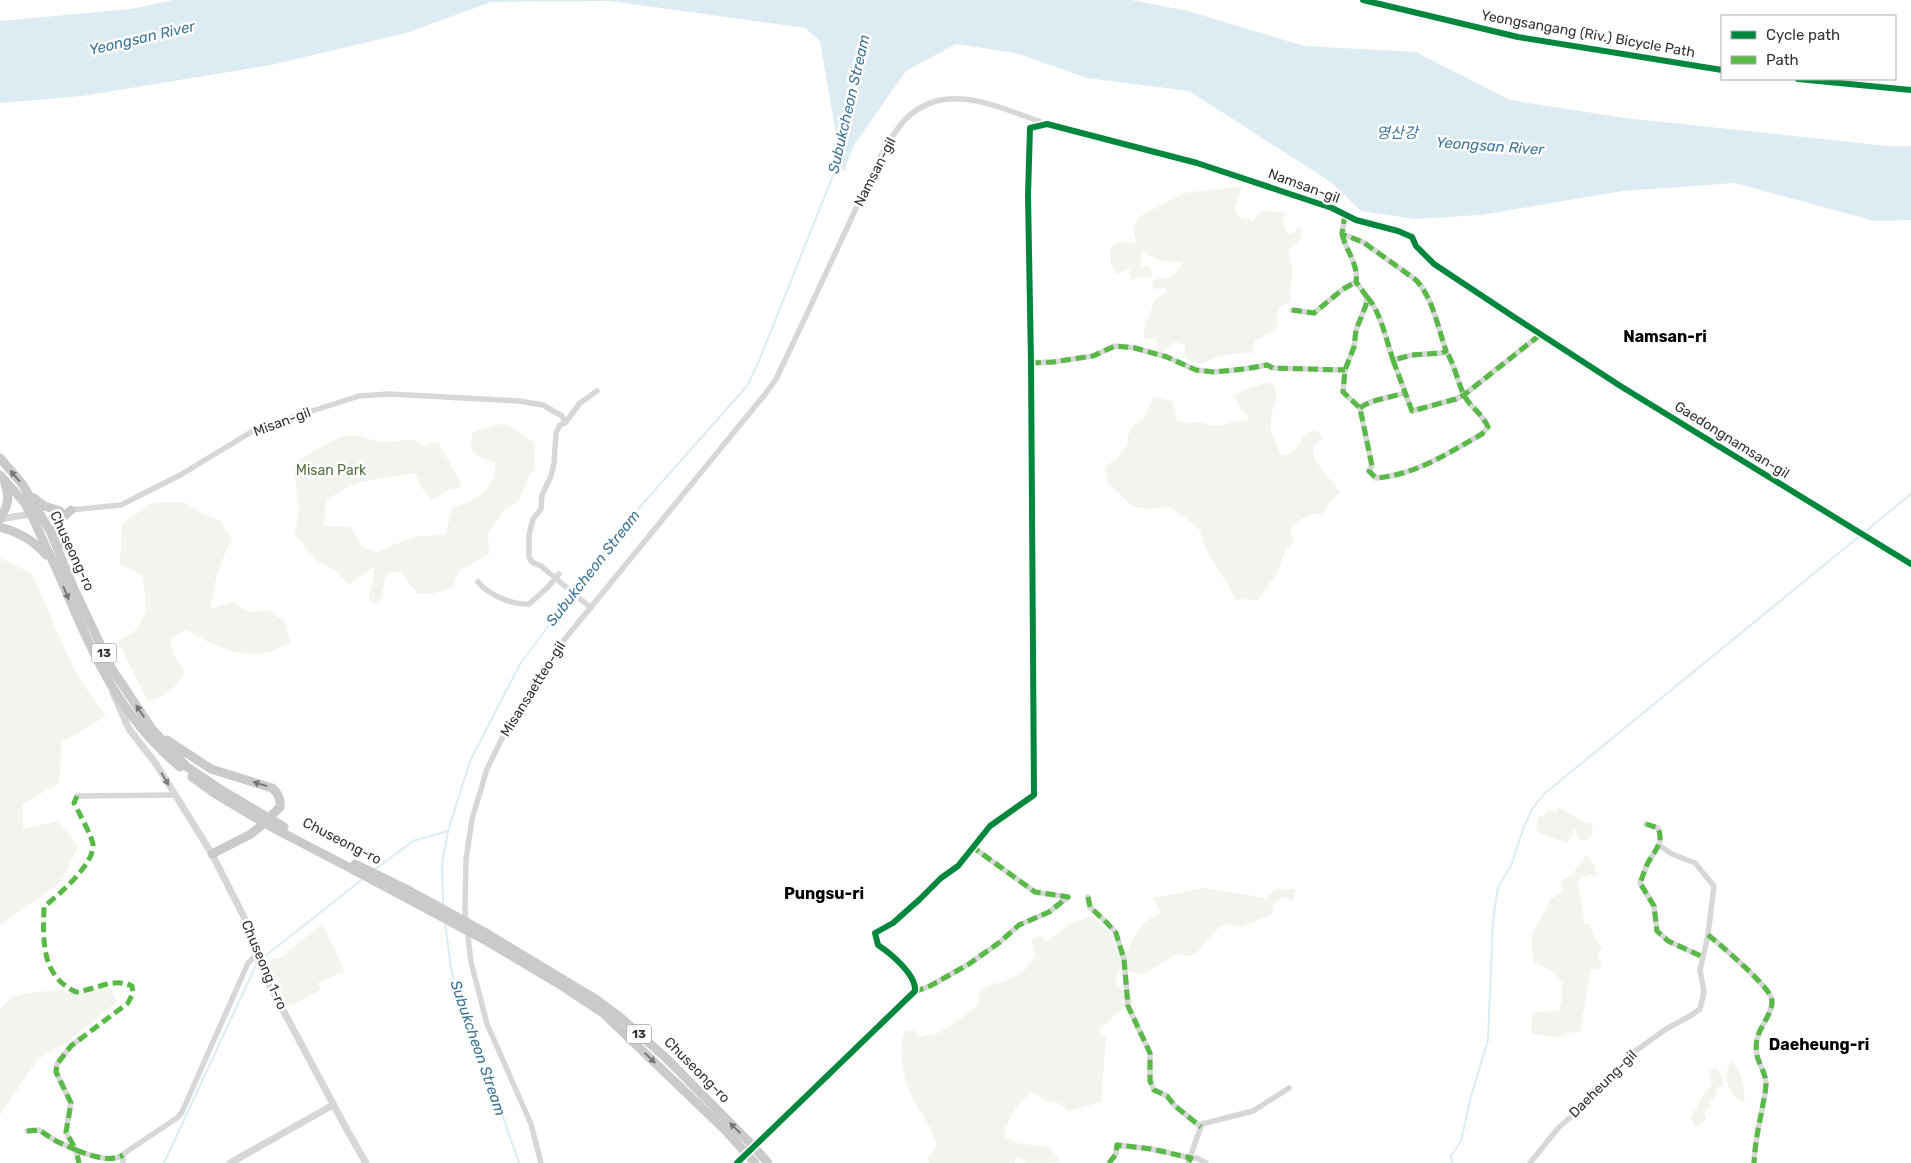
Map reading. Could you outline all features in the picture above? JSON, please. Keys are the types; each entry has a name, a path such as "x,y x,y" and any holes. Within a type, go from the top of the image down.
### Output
{"main road":[{"name":"Chuseong-ro","path":"0,458 29,495 55,566 88,644 106,677 126,709 164,754 216,795 252,812 484,936 594,998 620,1017 666,1058 768,1163"},
{"path":"0,519 8,503 8,494 1,476"},
{"name":"Chuseong-ro","path":"1,476 51,533 88,620 112,669 152,729 186,767 252,812"},
{"path":"29,495 44,506 60,511"},
{"path":"62,558 56,528 61,519 71,510"},
{"path":"0,528 30,540 39,547 55,566"},
{"path":"152,729 183,752 211,769 265,785 277,793 280,807 262,825 250,834 212,854"},
{"name":"Chuseong-ro","path":"484,936 602,1013 724,1129 755,1163"}],"street":[{"name":"Namsan-gil","path":"784,363 867,183 890,140 909,115 918,109 939,101 976,101 1047,124 1197,163 1332,208 1356,220 1398,231 1412,237 1416,246 1434,264 1541,334"},
{"name":"Namsan-gil","path":"1032,363 1028,195 1030,128 1047,124"},
{"name":"Namsan-gil","path":"1342,234 1345,214"},
{"path":"1292,310 1314,313 1343,289 1356,282 1358,276 1355,264 1342,234"},
{"path":"1342,234 1364,242 1422,286 1464,395 1486,419 1488,426 1482,434 1431,463 1409,471 1378,478 1369,471 1372,466 1371,455 1360,408 1343,392 1345,370 1354,347 1356,330 1366,305 1367,297"},
{"path":"1356,282 1371,302 1378,316 1412,411 1464,395 1541,334"},
{"name":"Gaedongnamsan-gil","path":"1541,334 1622,387 1911,564"},
{"path":"914,992 916,986 913,980 894,955 878,944 875,933 902,916 941,878 958,866 990,826 1034,795 1032,363 1054,362 1093,356 1115,346 1135,348 1160,355 1196,370 1215,372 1245,369 1266,364 1273,368 1345,370"},
{"path":"1393,360 1412,355 1446,352"},
{"name":"Misansaetteo-gil","path":"541,1163 531,1124 498,1050 481,1006 471,962 465,911 466,860 472,819 487,769 512,718 564,640 589,607 766,393 784,363"},
{"path":"589,607 556,581 541,566 532,562 529,557 529,535 533,519 541,509 542,495 551,476 556,433 560,425 565,422 580,403 597,391"},
{"path":"1360,408 1371,401 1386,399 1404,393"},
{"name":"Misan-gil","path":"35,513 48,510 60,511 121,505 182,474 256,429 359,396 389,394 519,401 543,405 562,416 565,422"},
{"path":"0,519 35,513"},
{"path":"478,582 484,590 521,604 529,604 556,581 559,574"},
{"name":"Chuseong 1-ro","path":"106,677 129,729 156,764 212,854 249,927 257,956 263,969 366,1163"},
{"path":"77,796 174,795"},
{"path":"1646,824 1658,828 1660,832 1660,846 1648,862 1640,883 1654,906 1657,930 1668,940 1703,957"},
{"name":"Daeheung-gil","path":"1530,1163 1559,1127 1579,1110 1595,1089 1616,1073 1634,1052 1666,1029 1700,1009 1704,992 1700,970 1708,935 1714,886 1695,863 1672,854 1660,846"},
{"path":"737,1163 914,992 930,986 969,964 1000,942 1019,925 1049,912 1068,897 1035,892 974,848"},
{"path":"1088,897 1090,907 1116,933 1124,959 1128,1006 1150,1053 1150,1081 1152,1086 1154,1090 1167,1096 1180,1110 1201,1127"},
{"path":"1708,935 1727,950 1770,993 1772,1001 1771,1008 1761,1026 1757,1040 1756,1057 1766,1083 1754,1163"},
{"path":"27,1131 39,1130 56,1142 111,1160 119,1159 178,1118 248,964 257,956"},
{"path":"79,1163 76,1150 66,1132 71,1103 56,1072 57,1064 71,1046 80,1039"},
{"path":"1189,1160 1202,1124 1253,1111 1289,1088"},
{"path":"230,1163 333,1104"},
{"path":"1110,1163 1116,1154 1117,1145 1152,1149 1189,1160 1197,1158 1206,1163"},
{"path":"123,1155 123,1163"}],"green space":[{"path":"1243,186 1234,209 1239,217 1253,221 1261,211 1285,212 1283,224 1287,233 1293,234 1298,227 1301,228 1299,241 1289,250 1292,266 1291,302 1279,307 1276,329 1254,342 1253,353 1226,355 1201,364 1189,361 1184,356 1185,346 1180,343 1172,343 1163,353 1157,351 1156,337 1144,340 1144,332 1155,299 1168,292 1164,288 1153,289 1152,281 1170,277 1176,273 1183,262 1160,260 1151,257 1141,249 1141,266 1149,266 1152,274 1151,277 1131,280 1130,269 1117,274 1112,268 1110,256 1112,245 1122,242 1137,243 1133,229 1139,217 1184,193"},
{"path":"1266,383 1272,383 1275,387 1276,396 1271,416 1271,425 1281,456 1294,452 1306,433 1316,430 1323,438 1314,445 1315,461 1340,492 1328,504 1322,514 1308,515 1290,529 1294,541 1286,550 1276,575 1258,600 1236,599 1204,545 1200,530 1169,507 1145,509 1133,506 1108,483 1105,467 1118,458 1125,449 1132,427 1144,419 1153,397 1172,401 1177,421 1187,423 1200,422 1215,426 1247,420 1249,416 1241,410 1234,395"},
{"name":"Misan Park","path":"500,424 510,426 535,444 534,470 528,478 519,501 505,509 488,533 489,554 459,571 453,586 436,593 418,594 400,572 387,573 381,599 374,604 368,597 372,586 374,567 349,584 332,568 318,562 295,535 299,506 293,465 326,444 347,436 385,442 414,440 424,447 438,442 461,483 460,488 451,489 432,500 421,487 415,473 357,484 336,494 326,502 324,526 351,527 362,547 377,552 413,537 446,534 452,508 476,498 483,493 492,480 495,462 479,457 471,449 472,432"},
{"path":"151,503 186,503 202,514 219,520 232,539 218,573 213,590 211,609 232,602 249,612 269,610 285,622 290,642 272,651 250,654 228,650 186,630 170,639 173,653 185,673 173,688 164,695 147,700 118,641 135,631 146,612 143,575 120,564 122,524"},
{"path":"0,558 32,574 78,677 106,716 62,742 59,783 23,804 23,829 58,821 78,847 61,882 0,925"},
{"path":"1558,807 1582,821 1593,824 1591,836 1583,841 1579,839 1576,828 1567,843 1536,832 1539,815 1544,817 1548,809 1556,812"},
{"path":"1587,855 1594,865 1597,875 1588,875 1578,881 1584,924 1590,924 1593,934 1602,949 1598,952 1598,958 1602,963 1600,969 1591,969 1580,1032 1567,1033 1560,1037 1534,1034 1531,1032 1533,1012 1559,1011 1562,986 1557,975 1535,963 1532,936 1537,924 1546,911 1549,901 1562,892 1561,884 1565,879 1573,875 1577,866"},
{"path":"1204,888 1266,898 1276,889 1296,890 1293,900 1284,897 1274,902 1272,914 1241,927 1230,924 1219,927 1198,951 1190,956 1177,954 1147,972 1139,974 1121,969 1117,973 1116,983 1121,989 1131,994 1132,1002 1099,1030 1106,1038 1101,1102 1068,1111 1059,1103 1047,1101 1032,1092 1017,1106 1006,1129 1004,1136 1015,1143 1049,1147 1061,1162 1027,1163 1019,1157 1015,1158 1015,1163 929,1163 927,1156 932,1155 937,1145 926,1119 913,1099 903,1070 901,1050 905,1031 915,1031 918,1037 939,1033 978,1006 980,989 1012,978 1029,965 1034,959 1035,953 1031,941 1040,935 1047,942 1069,924 1092,916 1112,934 1119,954 1126,954 1144,924 1161,913 1153,898"},
{"path":"322,924 345,971 318,983 321,990 291,1005 287,1003 267,964 274,958 279,959"},
{"path":"111,988 117,1002 71,1039 38,1059 0,1115 0,1009 12,997 33,992"},
{"path":"1733,1061 1739,1070 1745,1100 1741,1101 1732,1093 1727,1082 1727,1071"},
{"path":"1717,1069 1724,1085 1718,1087 1714,1100 1710,1101 1711,1106 1704,1112 1706,1120 1698,1126 1694,1126 1691,1117 1703,1096 1712,1086 1709,1073 1711,1070"}],"water":[{"name":"영산강","path":"173,0 1132,0 1188,11 1304,46 1416,52 1510,100 1625,118 1887,146 1911,146 1911,220 1875,221 1735,183 1622,191 1481,215 1415,219 1361,211 1331,182 1189,91 1087,78 1016,53 956,44 906,71 854,145 844,171 832,163 837,140 820,41 805,28 610,1 491,2 406,33 271,65 82,96 0,103 0,21 131,9"}],"waterway":[{"name":"Subukcheon Stream","path":"443,905 442,864 448,831 470,761 520,664 624,525 747,386 759,361 836,165"},
{"path":"1452,1163 1451,1156 1461,1141 1471,1096 1488,1040 1493,920 1498,887 1511,866 1523,829 1532,809 1544,794 1911,494"},
{"path":"374,870 413,841 448,831"},
{"path":"260,960 364,878"},
{"name":"Subukcheon Stream","path":"445,923 451,968 461,1010 494,1091 519,1163"},
{"path":"164,1163 257,963"}],"marked path":[{"path":"1345,214 1342,234 1363,242 1416,280 1427,295 1434,314 1446,351 1442,353 1412,355 1393,360 1412,411 1464,395 1541,334"},
{"path":"1342,234 1356,270 1356,282 1367,297 1366,305 1356,330 1354,347 1345,370 1343,392 1360,408 1372,466 1369,471 1376,478 1405,473 1418,468 1482,434 1488,427 1464,395 1446,351"},
{"path":"1292,310 1314,313 1343,289 1356,282"},
{"path":"1367,297 1376,310 1393,360"},
{"path":"1031,363 1093,356 1115,346 1135,348 1167,357 1196,370 1215,372 1267,365 1273,368 1345,370"},
{"path":"1360,408 1375,401 1404,393"},
{"path":"77,796 74,803 92,842 92,853 82,870 44,907 44,945 46,956 56,977 76,992 118,983 132,986 133,993 128,1003 71,1046 57,1064 56,1072 71,1103 66,1132 76,1150 106,1158 123,1155"},
{"path":"1646,824 1658,828 1660,833 1660,841 1640,883 1654,906 1657,931 1668,941 1703,957"},
{"path":"914,992 930,986 969,964 1000,942 1019,925 1049,912 1068,897 1035,892 974,848"},
{"path":"1088,897 1090,907 1116,933 1124,959 1128,1006 1150,1053 1150,1081 1154,1090 1167,1096 1175,1106 1201,1127"},
{"path":"1708,935 1752,974 1771,997 1770,1012 1759,1034 1756,1047 1766,1083 1754,1163"},
{"path":"27,1131 39,1130 56,1141 76,1150 79,1163"},
{"path":"1109,1163 1116,1154 1117,1145 1152,1149 1191,1158 1188,1163"}],"cycle path":[{"name":"Yeongsangang (Riv.) Bicycle Path","path":"1363,0 1518,37 1721,70"},
{"path":"1808,80 1911,90"},
{"path":"737,1163 915,991 912,978 896,959 878,945 875,933 893,923 941,878 958,866 990,826 1034,795 1028,195 1030,128 1047,124 1197,163 1332,208 1356,220 1398,231 1412,237 1416,246 1434,264 1514,317 1622,387 1911,564"}],"district":[{"name":"Namsan-ri","path":"1665,336"},
{"name":"Pungsu-ri","path":"824,893"},
{"name":"Daeheung-ri","path":"1819,1044"}],"water label":[{"name":"Yeongsan River","path":"142,38"},
{"name":"Yeongsan River","path":"1490,146"}]}
